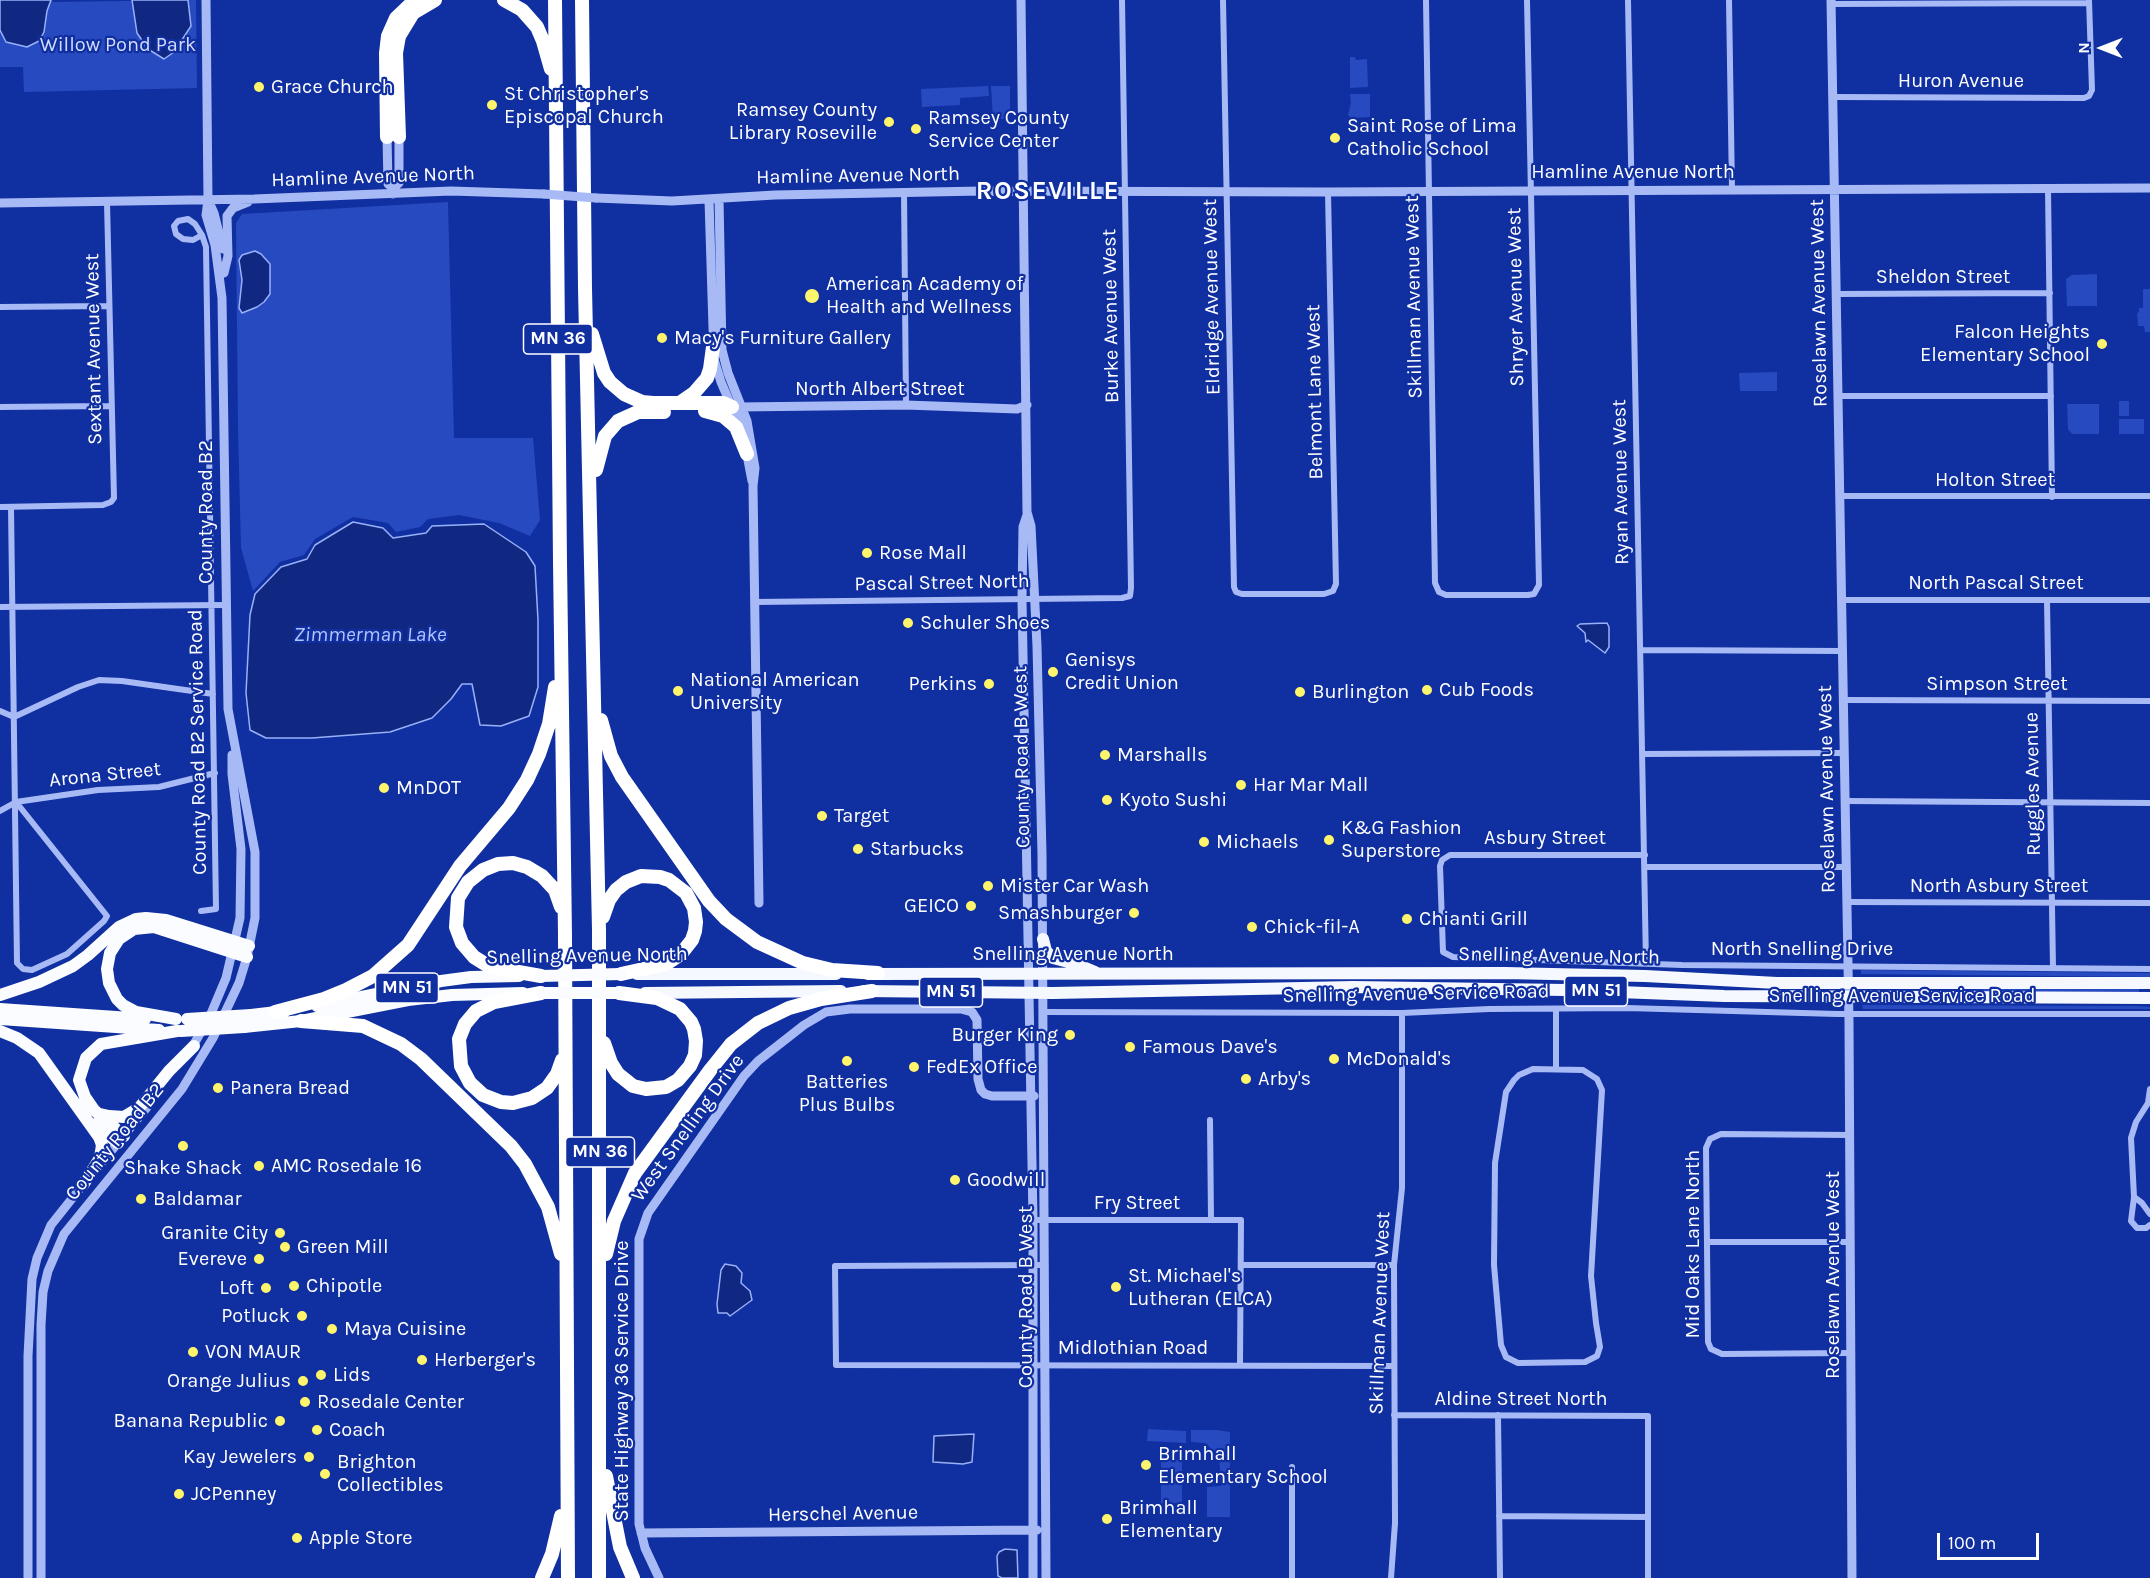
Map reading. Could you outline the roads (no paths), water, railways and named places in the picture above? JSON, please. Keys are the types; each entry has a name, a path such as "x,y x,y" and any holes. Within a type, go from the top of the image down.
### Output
{"highway":[{"path":"393,137 386,53 388,36 396,18 415,0"},
{"path":"393,137 396,53 399,36 413,13 435,0"},
{"path":"504,0 522,10 531,19 541,36 551,69 557,115"},
{"name":"MN 36","path":"555,0 566,935 568,1578"},
{"name":"MN 36","path":"582,0 585,288 600,1012 599,1578"},
{"path":"585,288 597,355 610,382 624,394 642,402 723,403 737,407"},
{"path":"681,402 694,393 707,378 712,347"},
{"path":"591,517 600,447 605,436 618,421 638,412 705,411 737,407"},
{"path":"705,411 723,416 736,427 741,434 747,454"},
{"path":"275,1012 324,999 346,990 373,976 393,960 418,932 460,866 499,821 519,793 539,754 552,706 557,660 560,562"},
{"path":"593,648 602,726 616,767 718,911 745,934 785,957 821,968 878,974"},
{"path":"541,976 490,967 467,950 456,927 456,908 462,890 475,875 490,867 509,863 527,867 542,876 555,890 566,935"},
{"path":"599,930 609,900 619,887 634,878 649,876 669,880 690,900 695,916 695,931 692,940 681,954 666,964 621,974"},
{"path":"0,995 39,982 73,966 88,956 119,927 146,918 166,920 235,948"},
{"path":"180,1025 136,1012 117,999 109,983 106,969 110,953 119,939 134,929 154,927 248,952"},
{"name":"Snelling Avenue North","path":"0,1009 122,1018 180,1025 325,1004 456,979 621,974"},
{"path":"600,1292 611,1231 629,1183 722,1055 744,1033 758,1023 789,1008 813,1001 872,991"},
{"path":"541,993 494,1002 483,1006 470,1017 459,1039 459,1056 465,1075 476,1089 491,1099 510,1103 522,1102 540,1094 553,1081 565,1050"},
{"path":"600,1012 608,1057 623,1079 639,1088 653,1089 673,1084 683,1076 690,1066 696,1049 694,1029 686,1015 665,1000 619,993"},
{"name":"Snelling Avenue North","path":"0,1019 244,1027 301,1021 382,1004 452,995 619,993"},
{"path":"301,1021 363,1026 401,1044 421,1059 511,1146 536,1182 554,1225 563,1265 568,1316"},
{"path":"121,1140 85,1097 79,1080 82,1064 101,1044 158,1036 180,1025"},
{"path":"0,1030 39,1053 99,1137 102,1145 100,1158 83,1185"},
{"path":"94,1110 118,1117 130,1114 139,1108 169,1071 194,1046"},
{"path":"69,1097 93,1122 121,1140"},
{"path":"599,1407 611,1507 620,1547 633,1578"},
{"path":"542,1578 552,1554 562,1512 567,1442"}],"main road":[{"path":"1043,939 1046,951 1053,958 1076,964 1099,974"},
{"name":"Snelling Avenue North","path":"621,974 1505,973 1645,976 1777,983 2150,983"},
{"name":"Snelling Avenue North","path":"619,993 1036,992 1353,987 1566,990 1724,996 2150,998"}],"street":[{"name":"County Road B2","path":"28,1578 28,1356 30,1290 37,1258 51,1225 194,1046 219,998 235,948 240,918 241,849 232,774 225,605 221,239 208,200 206,0"},
{"name":"County Road B West","path":"1021,0 1027,512 1031,526 1040,728 1043,939 1036,974"},
{"name":"Burke Avenue West","path":"1122,0 1130,596"},
{"name":"Eldridge Avenue West","path":"1223,0 1236,592 1242,594 1324,594 1333,591"},
{"name":"Skillman Avenue West","path":"1426,0 1435,584 1439,592"},
{"name":"Shryer Avenue West","path":"1439,592 1446,595 1528,595 1536,592 1539,585 1527,0"},
{"name":"Ryan Avenue West","path":"1628,0 1646,963"},
{"path":"1729,0 1732,190"},
{"path":"1831,2 2089,2"},
{"name":"Roselawn Avenue West","path":"1831,2 1849,982 1852,1578"},
{"name":"Huron Avenue","path":"1833,97 2084,98 2089,96 2092,90 2089,2"},
{"path":"393,137 399,183 393,191"},
{"path":"2048,188 2052,497"},
{"name":"Hamline Avenue North","path":"0,203 254,199 393,191 486,191 652,201 904,192 2150,188"},
{"path":"904,192 906,405"},
{"name":"Belmont Lane West","path":"1328,192 1336,584 1333,591"},
{"path":"222,278 228,256 228,213 233,208 254,199"},
{"path":"719,199 722,350 737,407 754,453 755,468 753,486 754,602 759,903"},
{"path":"709,200 712,347 717,371 737,407 753,486"},
{"name":"Sextant Avenue West","path":"11,507 104,505 111,502 114,495 107,202"},
{"path":"188,219 195,224 202,235 193,240 183,239 176,234 174,226 178,221 188,219"},
{"name":"County Road B2 Service Road","path":"201,911 216,909 206,247 202,235"},
{"name":"Sheldon Street","path":"1837,294 2050,293"},
{"path":"0,307 108,306"},
{"path":"1839,396 2051,396"},
{"name":"North Albert Street","path":"737,407 906,405 1017,408 1027,405"},
{"path":"0,407 111,406"},
{"name":"Holton Street","path":"1840,496 2150,496"},
{"path":"0,507 11,507 17,963 23,969 32,970 67,954 107,916 16,802"},
{"name":"County Road B West","path":"1027,512 1023,526 1022,599 1036,974 1031,1096 1038,1220"},
{"name":"Pascal Street North","path":"754,602 1122,598 1130,596"},
{"name":"North Pascal Street","path":"1842,600 2150,600"},
{"name":"Ruggles Avenue","path":"2047,600 2053,968"},
{"path":"0,607 225,605"},
{"path":"1641,650 1843,651"},
{"path":"0,711 14,717 78,687 99,680 122,681 213,694"},
{"name":"Simpson Street","path":"1844,700 2150,701"},
{"name":"County Road B2","path":"41,1578 41,1356 43,1292 48,1270 59,1244 75,1220 182,1089 213,1038 231,1002 248,952 255,918 255,852 242,777 232,740"},
{"path":"1643,754 1845,753"},
{"name":"Arona Street","path":"0,811 16,802 98,790 159,787 214,773"},
{"path":"1845,801 2150,803"},
{"name":"Asbury Street","path":"1453,957 1446,954 1442,948 1440,866 1446,857 1455,855 1645,855"},
{"path":"1645,867 1847,867"},
{"name":"North Asbury Street","path":"1847,902 2150,903"},
{"name":"North Snelling Drive","path":"1453,957 1748,967 2150,969"},
{"name":"County Road B West","path":"1036,992 1042,1012 1043,1096 1038,1265 1046,1578"},
{"name":"Snelling Avenue Service Road","path":"1042,1012 1402,1013 1489,1009 1627,1008 1849,1013 2150,1014"},
{"name":"West Snelling Drive","path":"641,1229 648,1213 750,1069 804,1025 826,1012 850,1009 961,1009 969,1011 974,1014 978,1024 978,1079 981,1090 992,1096 1043,1096"},
{"path":"1556,1009 1556,1069"},
{"name":"Skillman Avenue West","path":"1391,1578 1395,1524 1394,1265 1402,1188 1402,1013"},
{"path":"1556,1069 1575,1069 1589,1073 1597,1079 1602,1090 1592,1276 1600,1347 1596,1356 1588,1361 1518,1363 1509,1360 1501,1345 1494,1265 1495,1163 1504,1099 1509,1085 1526,1071 1556,1069"},
{"path":"2150,1089 2148,1103 2136,1122 2131,1138 2134,1197 2131,1221 2133,1225 2141,1229 2150,1225"},
{"path":"1210,1120 1211,1220"},
{"name":"Mid Oaks Lane North","path":"1851,1135 1721,1134 1714,1136 1707,1143 1706,1148 1708,1342 1715,1352 1722,1354 1851,1353"},
{"path":"121,1140 133,1150"},
{"path":"2134,1197 2150,1214"},
{"name":"Fry Street","path":"1038,1220 1241,1220 1242,1265"},
{"name":"State Highway 36 Service Drive","path":"641,1229 638,1248 639,1505 641,1533 659,1578"},
{"path":"1707,1242 1851,1242"},
{"name":"Midlothian Road","path":"1038,1265 835,1266 836,1365 1394,1366"},
{"path":"1240,1365 1242,1265 1394,1265"},
{"path":"28,1356 41,1356"},
{"name":"County Road B West","path":"1033,1578 1039,1364"},
{"name":"Aldine Street North","path":"1394,1415 1648,1416 1648,1517"},
{"path":"1498,1415 1500,1578"},
{"path":"1292,1467 1292,1578"},
{"path":"1499,1516 1648,1517 1648,1578"},
{"name":"Herschel Avenue","path":"641,1533 1046,1530"}],"water":[{"path":"0,0 51,0 44,32 39,41 27,47 6,42 0,30"},
{"path":"132,0 188,0 191,26 174,52 164,59 148,49 137,33"},
{"path":"255,251 270,264 270,294 257,307 242,313 239,308 242,280 239,260 242,255"},
{"name":"Zimmerman Lake","path":"353,522 383,528 393,538 426,533 432,526 484,524 526,552 535,566 538,620 538,687 529,716 501,726 480,725 472,684 462,684 432,718 390,732 312,738 266,738 250,730 246,693 250,615 255,594 281,567 307,559 315,545"},
{"path":"1607,623 1609,647 1605,653 1588,640 1586,642 1585,633 1577,626 1580,624"},
{"path":"725,1264 736,1266 742,1273 741,1283 750,1291 752,1300 730,1316 727,1313 718,1313 717,1304 721,1270"},
{"path":"974,1434 972,1462 963,1464 933,1462 934,1436"},
{"path":"1005,1549 1017,1550 1018,1578 998,1576 997,1556"}],"place":[{"name":"Grace Church","path":"259,87"},
{"name":"St Christopher's Episcopal Church","path":"492,105"},
{"name":"Ramsey County Library Roseville","path":"889,122"},
{"name":"Ramsey County Service Center","path":"916,129"},
{"name":"Saint Rose of Lima Catholic School","path":"1335,138"},
{"name":"American Academy of Health and Wellness","path":"812,296"},
{"name":"Macy's Furniture Gallery","path":"662,338"},
{"name":"Falcon Heights Elementary School","path":"2102,344"},
{"name":"Rose Mall","path":"867,553"},
{"name":"Schuler Shoes","path":"908,623"},
{"name":"Genisys Credit Union","path":"1053,672"},
{"name":"Perkins","path":"989,684"},
{"name":"Cub Foods","path":"1427,690"},
{"name":"National American University","path":"678,691"},
{"name":"Burlington","path":"1300,692"},
{"name":"Marshalls","path":"1105,755"},
{"name":"Har Mar Mall","path":"1241,785"},
{"name":"MnDOT","path":"384,788"},
{"name":"Kyoto Sushi","path":"1107,800"},
{"name":"Target","path":"822,816"},
{"name":"K&G Fashion Superstore","path":"1329,840"},
{"name":"Michaels","path":"1204,842"},
{"name":"Starbucks","path":"858,849"},
{"name":"Mister Car Wash","path":"988,886"},
{"name":"GEICO","path":"971,906"},
{"name":"Smashburger","path":"1134,913"},
{"name":"Chianti Grill","path":"1407,919"},
{"name":"Chick-fil-A","path":"1252,927"},
{"name":"Burger King","path":"1070,1035"},
{"name":"Famous Dave's","path":"1130,1047"},
{"name":"McDonald's","path":"1334,1059"},
{"name":"Batteries Plus Bulbs","path":"847,1061"},
{"name":"FedEx Office","path":"914,1067"},
{"name":"Arby's","path":"1246,1079"},
{"name":"Panera Bread","path":"218,1088"},
{"name":"Shake Shack","path":"183,1146"},
{"name":"AMC Rosedale 16","path":"259,1166"},
{"name":"Goodwill","path":"955,1180"},
{"name":"Baldamar","path":"141,1199"},
{"name":"Granite City","path":"280,1233"},
{"name":"Green Mill","path":"285,1247"},
{"name":"Evereve","path":"259,1259"},
{"name":"Chipotle","path":"294,1286"},
{"name":"St. Michael's Lutheran (ELCA)","path":"1116,1287"},
{"name":"Loft","path":"266,1288"},
{"name":"Potluck","path":"302,1316"},
{"name":"Maya Cuisine","path":"332,1329"},
{"name":"VON MAUR","path":"193,1352"},
{"name":"Herberger's","path":"422,1360"},
{"name":"Lids","path":"321,1375"},
{"name":"Orange Julius","path":"303,1381"},
{"name":"Rosedale Center","path":"305,1402"},
{"name":"Banana Republic","path":"280,1421"},
{"name":"Coach","path":"317,1430"},
{"name":"Kay Jewelers","path":"309,1457"},
{"name":"Brimhall Elementary School","path":"1146,1465"},
{"name":"Brighton Collectibles","path":"325,1474"},
{"name":"JCPenney","path":"179,1494"},
{"name":"Brimhall Elementary","path":"1107,1519"},
{"name":"Apple Store","path":"297,1538"}],"district":[{"name":"ROSEVILLE","path":"1048,192"}],"park label":[{"name":"Willow Pond Park","path":"118,45"}]}
